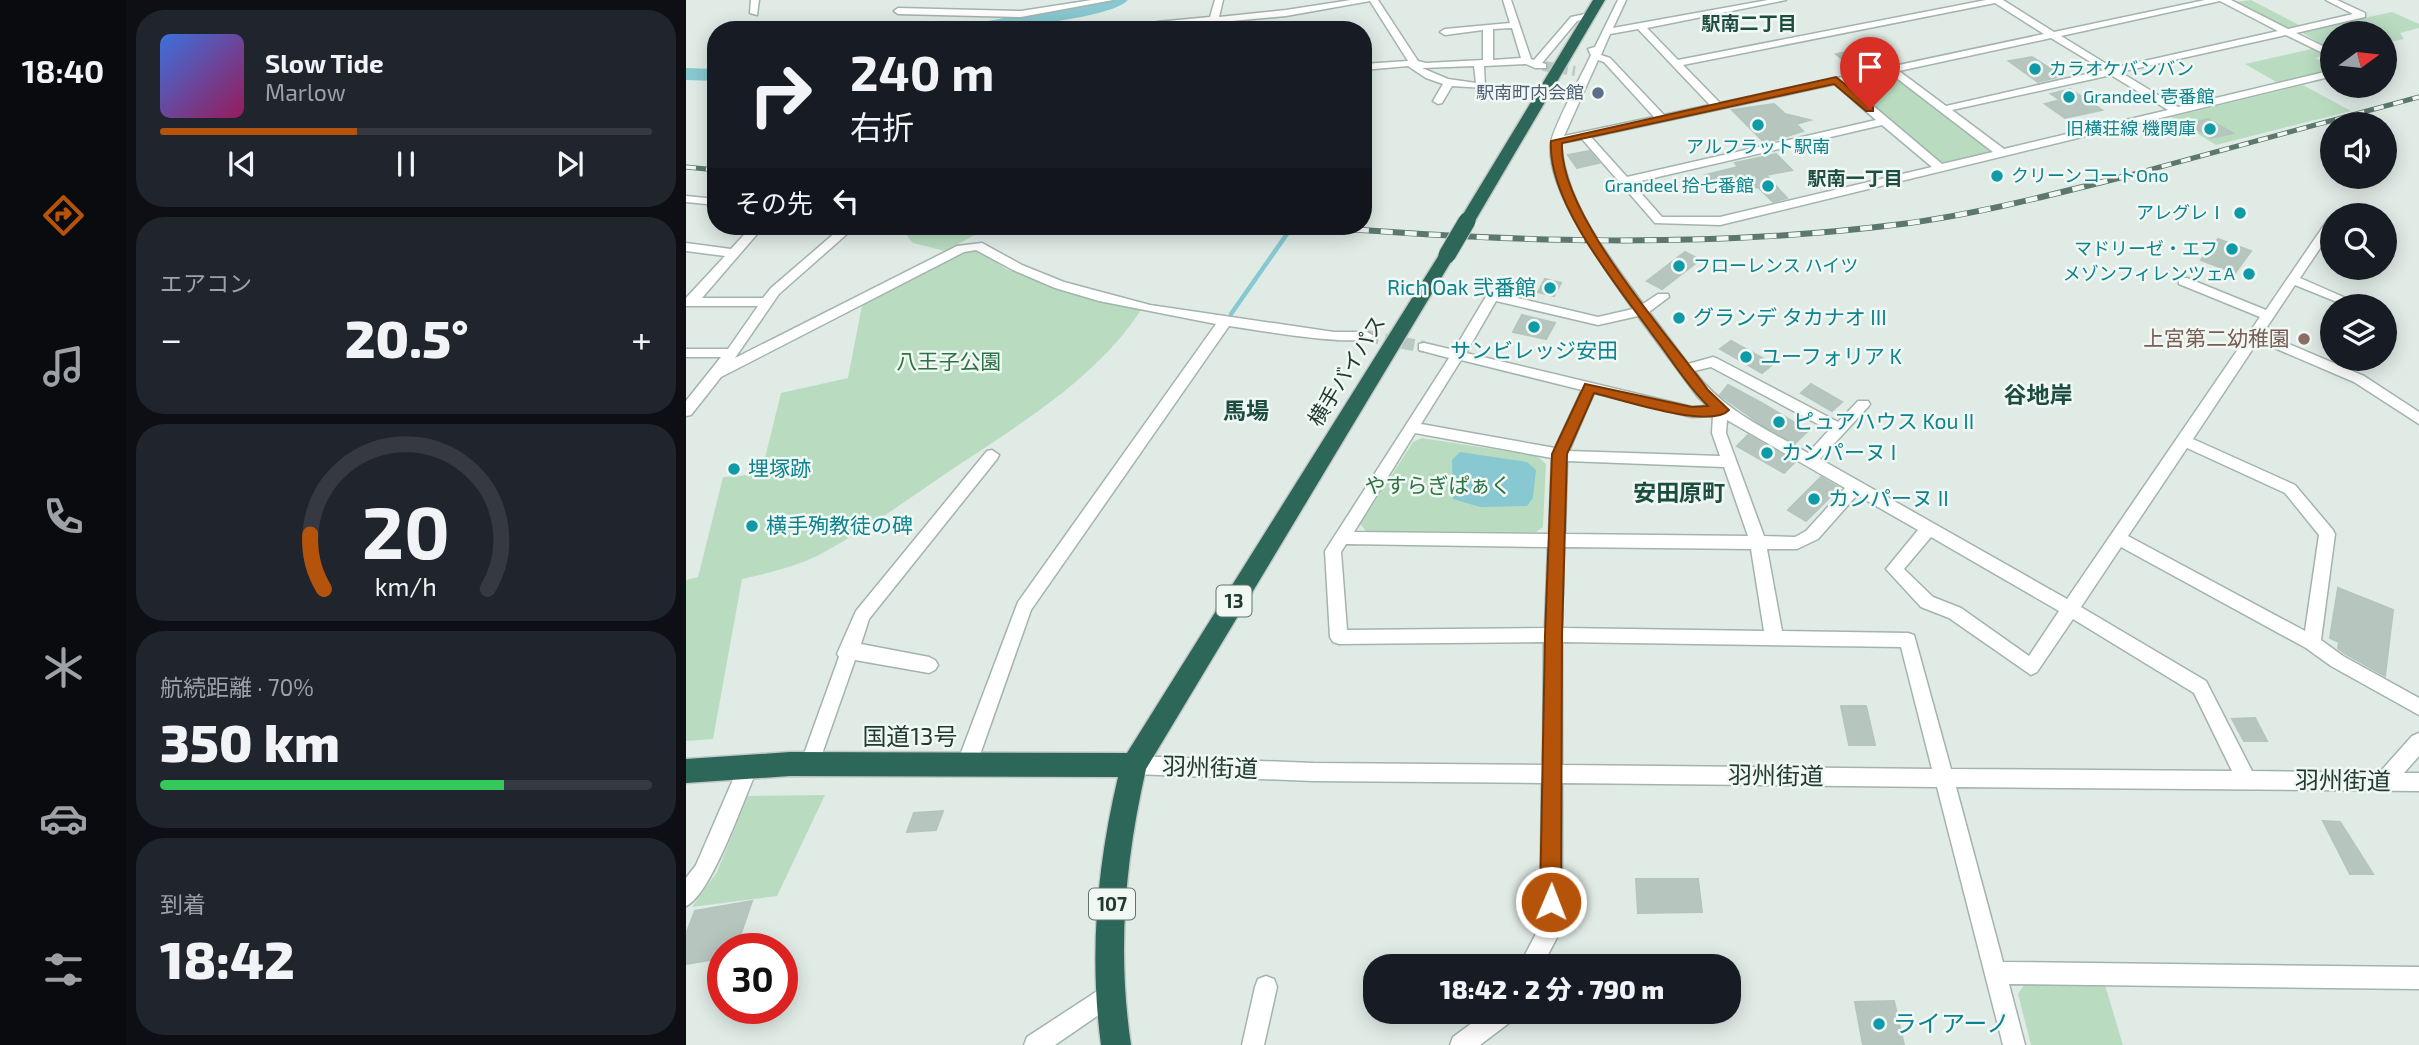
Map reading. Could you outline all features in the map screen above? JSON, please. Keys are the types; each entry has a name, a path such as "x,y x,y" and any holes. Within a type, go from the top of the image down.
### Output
{"highway":[{"name":"横手バイパス","path":"1134,765 1447,255 1599,0"},
{"name":"国道13号","path":"686,771 809,765 1134,765"},
{"name":"107","path":"1116,1045 1108,995 1110,928 1119,824 1134,765"}],"street":[{"path":"754,13 755,0"},
{"path":"898,11 1021,14 1109,0"},
{"path":"1214,19 1219,0"},
{"path":"1195,21 1367,0"},
{"path":"1374,0 1414,63 1413,66 1430,79 1448,85 1481,86 1488,27"},
{"path":"1507,0 1515,24 1535,64"},
{"path":"1607,0 1612,7 1592,50 1597,57 1607,61 1661,118"},
{"path":"1622,0 1597,57 1581,72 1556,141 1555,159 1575,209 1601,254 1703,394 1721,410 2070,609 2200,687 2246,779"},
{"path":"1609,32 1745,3 1782,0"},
{"path":"1677,63 1997,0 2177,111"},
{"path":"1556,141 2217,0"},
{"path":"2224,0 2320,48"},
{"path":"1945,109 2362,15 2330,0"},
{"path":"1372,66 1414,63 1426,66 1535,64 1574,19 1590,16"},
{"path":"1445,32 1515,24"},
{"path":"1640,26 1717,106"},
{"path":"1891,69 2003,153"},
{"path":"1584,135 1659,221 1720,221 2320,76"},
{"path":"1836,80 1941,169"},
{"path":"1438,101 1448,85"},
{"path":"1623,181 1884,121"},
{"path":"686,199 707,201"},
{"path":"689,302 750,235"},
{"path":"686,411 732,353 775,291 840,235"},
{"path":"1929,528 1894,569 1927,602 1955,613 1984,630 1998,646 2031,667 2320,240"},
{"path":"717,373 961,249 978,246 1012,268 1110,300 1334,336 1367,336"},
{"path":"686,247 734,253"},
{"path":"2293,280 2328,294"},
{"path":"2183,281 2269,316"},
{"path":"1663,298 1641,311 1598,321 1492,296 1333,551 1339,636 1553,635 1908,640 2014,1045"},
{"path":"689,302 767,302"},
{"path":"966,766 1024,607 1226,320"},
{"path":"2256,335 2359,379 2419,419"},
{"path":"1424,347 1692,412 1721,410"},
{"path":"686,353 732,353"},
{"path":"1685,369 1713,362 1839,429"},
{"path":"1537,954 1551,928 1553,635 1560,454 1590,387"},
{"path":"1810,460 1863,404"},
{"path":"1721,410 1719,433 1758,543 1774,637"},
{"path":"1411,428 1580,458 1730,462"},
{"path":"2185,441 2290,489 2327,534 2312,643"},
{"path":"809,765 846,654 862,616 992,455"},
{"path":"1340,538 1797,543 1812,535 1856,486"},
{"path":"2118,538 2312,643 2337,662 2419,707"},
{"path":"846,654 860,651 929,664"},
{"path":"2384,781 2419,742"},
{"name":"羽州街道","path":"1134,765 1313,772 2419,782"},
{"path":"686,896 703,872 748,767"},
{"path":"1994,973 2419,978"},
{"path":"1253,1045 1266,987"},
{"path":"1035,1045 1108,995"},
{"path":"1461,1045 1488,1024"}],"green space":[{"path":"2251,0 2303,27 2288,30 2235,2"},
{"path":"2392,12 2419,24 2419,28 2400,33 2404,39 2398,40 2398,21 2351,21"},
{"path":"2320,28 2320,43 2301,32"},
{"path":"2312,49 2320,53 2320,56 2315,58 2320,60 2320,73 2278,83 2245,64"},
{"path":"1897,76 1992,148 1991,152 1947,163 1938,161 1847,87 1849,83"},
{"path":"2303,85 2320,94 2320,98 2327,98 2351,111 2320,112 2320,119 2216,145 2171,117"},
{"path":"974,235 945,251 913,243 907,236"},
{"name":"八王子公園","path":"978,249 1006,269 1083,297 1141,310 1123,335 1080,378 1005,434 854,535 819,555 772,572 742,579 713,739 686,741 686,580 698,577 723,477 761,474 781,393 848,378 862,305 959,253"},
{"name":"やすらぎぱぁく","path":"1422,438 1537,456 1546,464 1543,527 1536,532 1366,531 1360,524 1413,442"},
{"path":"825,795 777,896 692,907 717,872 748,796"},
{"path":"2026,982 2105,985 2123,1045 2031,1045 2018,994"}],"water":[{"path":"1460,452 1527,462 1536,470 1533,498 1527,506 1480,507 1453,499 1452,460"}],"building":[{"path":"1861,49 1873,64 1853,68 1836,54"},
{"name":"カラオケバンバン","path":"2032,57 2062,76 2038,82 2009,61"},
{"path":"2070,89 2102,110 2065,118 2045,104 2060,100 2051,94"},
{"path":"1774,104 1785,114 1810,120 1796,124 1803,131 1765,143 1732,110"},
{"name":"旧横荘線 機関庫","path":"2208,119 2233,133 2211,138 2188,124"},
{"path":"1589,151 1599,163 1577,168 1568,155"},
{"path":"1776,154 1792,170 1766,175 1787,198 1773,202 1758,187 1722,195 1705,175 1738,167 1735,163"},
{"path":"2218,239 2251,251 2235,273 2201,260"},
{"name":"フローレンス ハイツ","path":"1685,252 1700,260 1662,289 1647,281"},
{"name":"Rich Oak 弐番館","path":"1545,279 1561,283 1554,296 1538,292"},
{"name":"サンビレッジ安田","path":"1522,315 1555,323 1546,339 1513,332"},
{"name":"ユーフォリア K","path":"1731,341 1773,364 1762,373 1720,349"},
{"path":"1811,384 1842,402 1832,411 1801,393"},
{"path":"1728,385 1808,431 1795,443 1762,425 1720,395"},
{"name":"カンパーヌ I","path":"1748,435 1795,462 1784,473 1737,446"},
{"name":"カンパーヌ II","path":"1821,477 1839,488 1806,521 1788,510"},
{"path":"2338,588 2393,610 2385,676 2344,653 2338,648 2339,642 2330,638"},
{"path":"1841,706 1866,706 1875,745 1849,745"},
{"path":"2255,718 2267,741 2244,741 2232,719"},
{"path":"943,811 936,830 907,832 914,813"},
{"path":"2323,821 2340,822 2373,874 2350,874"},
{"path":"1636,879 1698,879 1702,912 1638,913"},
{"path":"752,901 741,933 707,933 707,961 686,964 686,934 695,911"},
{"name":"ライアーノ","path":"1894,1001 1904,1045 1863,1045 1855,1002"}],"waterway":[{"path":"1019,21 1095,8 1120,0"},
{"path":"686,74 707,75"},
{"path":"1231,314 1286,235"}],"tunnel":[{"path":"1543,66 1575,71"},
{"path":"1367,336 1424,347"}],"railway":[{"path":"2123,177 2419,97"},
{"path":"686,167 707,169"},
{"path":"1372,231 1606,240 1680,240 1828,232 1959,215 2130,175"}],"place":[{"name":"カラオケバンバン","path":"2035,69"},
{"name":"駅南町内会館","path":"1598,93"},
{"name":"Grandeel 壱番館","path":"2069,97"},
{"name":"アルフラット駅南","path":"1758,125"},
{"name":"旧横荘線 機関庫","path":"2210,129"},
{"name":"クリーンコートOno","path":"1997,176"},
{"name":"Grandeel 拾七番館","path":"1768,186"},
{"name":"アレグレⅠ","path":"2240,213"},
{"name":"マドリーゼ・エフ","path":"2232,249"},
{"name":"フローレンス ハイツ","path":"1679,266"},
{"name":"メゾンフィレンツェA","path":"2249,274"},
{"name":"Rich Oak 弐番館","path":"1550,288"},
{"name":"グランデ タカナオ III","path":"1679,318"},
{"name":"サンビレッジ安田","path":"1534,327"},
{"name":"上宮第二幼稚園","path":"2304,339"},
{"name":"ユーフォリア K","path":"1746,357"},
{"name":"ピュアハウス Kou II","path":"1779,422"},
{"name":"カンパーヌ I","path":"1767,453"},
{"name":"埋塚跡","path":"734,469"},
{"name":"カンパーヌ II","path":"1814,499"},
{"name":"横手殉教徒の碑","path":"752,526"},
{"name":"ライアーノ","path":"1879,1024"}],"district":[{"name":"駅南二丁目","path":"1749,23"},
{"name":"駅南一丁目","path":"1855,178"},
{"name":"谷地岸","path":"2038,395"},
{"name":"馬場","path":"1246,411"},
{"name":"安田原町","path":"1679,493"}],"route":[{"path":"1551,902 1553,635 1560,454 1590,387 1692,412 1721,410 1703,394 1601,254 1575,209 1555,159 1556,141 1836,80 1870,109"}]}
